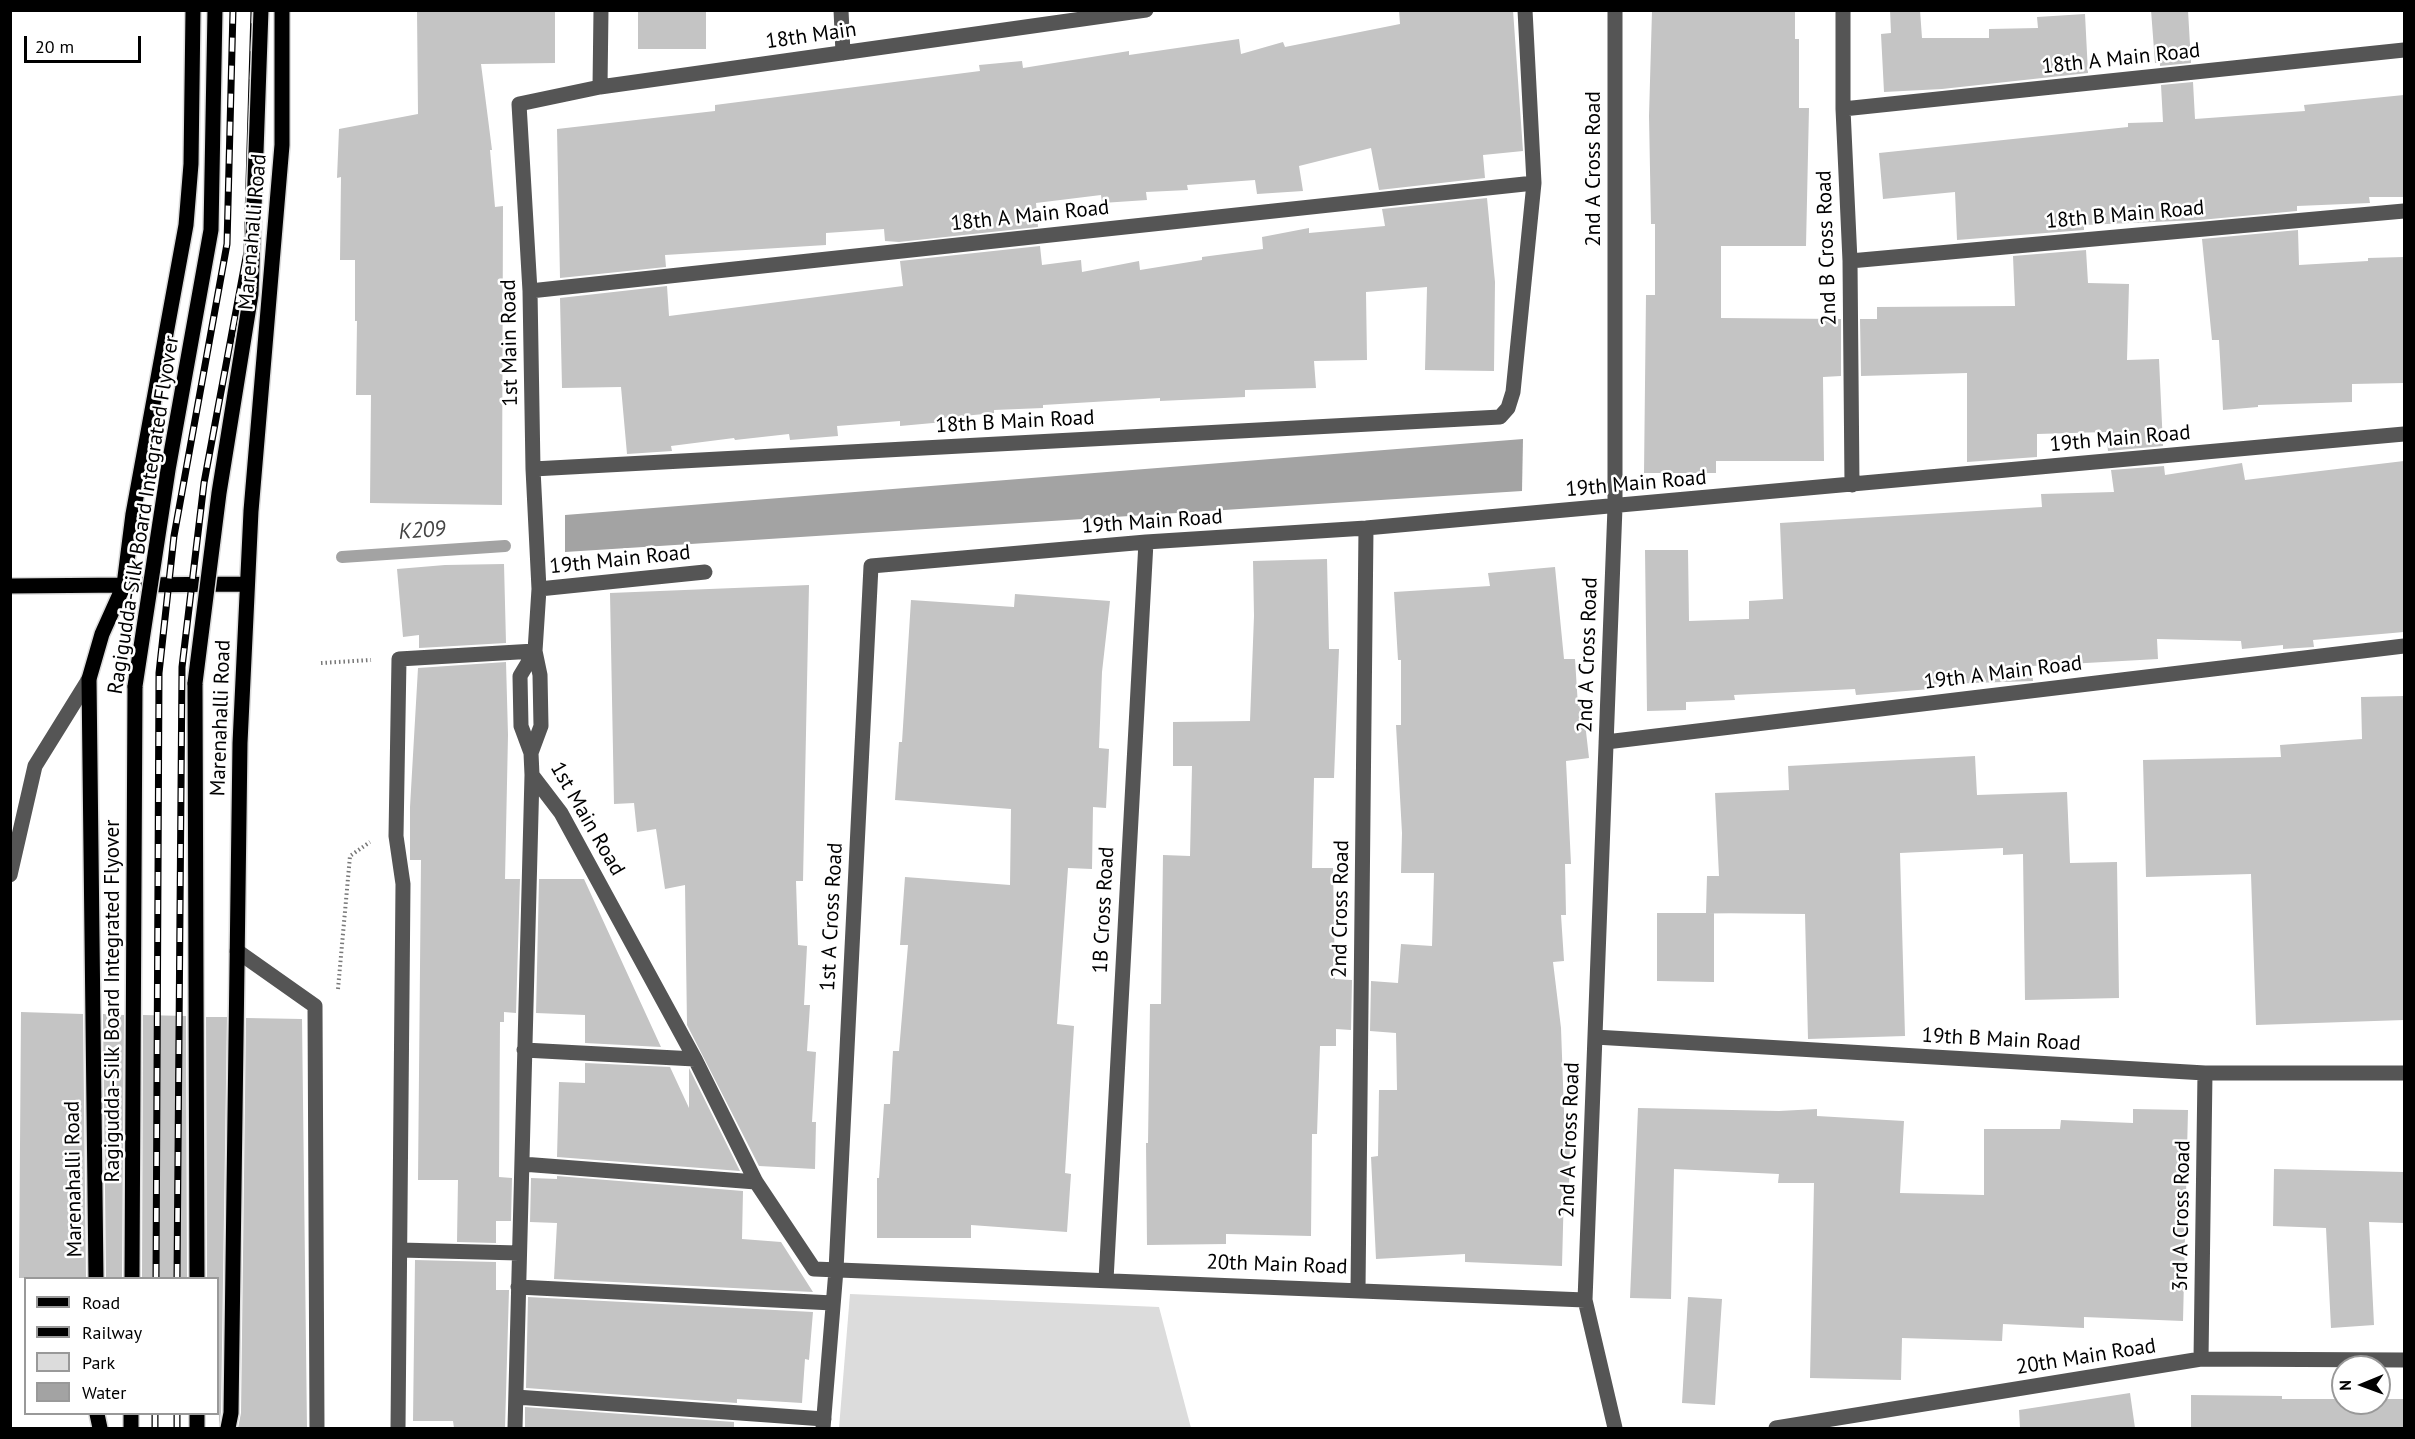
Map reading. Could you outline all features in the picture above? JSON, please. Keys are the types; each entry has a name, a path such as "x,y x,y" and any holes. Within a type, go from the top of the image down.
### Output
{"main road":[{"name":"Marenahalli Road","path":"96,1277 89,679 102,634 124,585 134,514 186,225 191,164 193,10"},
{"name":"Ragigudda-Silk Board Integrated Flyover","path":"132,1277 135,686 168,470 211,230 215,10"},
{"path":"197,1277 195,683 219,493 251,294 261,10"},
{"name":"Marenahalli Road","path":"228,1428 231,1413 240,743 247,584 282,145 282,10"},
{"path":"10,586 247,584"}],"street":[{"path":"600,87 601,10"},
{"path":"841,10 843,53"},
{"name":"18th Main","path":"519,104 600,87 843,53 1091,14 1146,10"},
{"path":"1525,10 1534,183"},
{"name":"2nd A Cross Road","path":"1585,1300 1615,507 1615,10"},
{"name":"2nd B Cross Road","path":"1842,10 1843,109 1850,261 1852,485"},
{"name":"18th A Main Road","path":"1843,109 2404,50"},
{"name":"1st Main Road","path":"519,104 530,291 533,469 539,589 535,651 520,676 521,726 531,753 532,775 561,813 694,1059 756,1182 814,1269 836,1270"},
{"name":"18th A Main Road","path":"530,291 1534,183"},
{"name":"18th B Main Road","path":"533,469 1500,417 1508,408 1513,392 1534,183"},
{"name":"18th B Main Road","path":"1850,261 2404,211"},
{"name":"19th Main Road","path":"871,566 1146,542 1366,528 1615,507 2404,434"},
{"name":"2nd Cross Road","path":"1358,1289 1366,528"},
{"name":"1B Cross Road","path":"1106,1280 1146,542"},
{"name":"1st A Cross Road","path":"823,1424 836,1270 871,566"},
{"name":"19th Main Road","path":"539,589 705,572"},
{"name":"19th A Main Road","path":"1606,742 2404,646"},
{"path":"398,1428 404,884 396,837 399,659 535,651"},
{"path":"10,875 35,766 89,679"},
{"path":"515,1428 532,775"},
{"path":"237,951 315,1006 317,1428"},
{"name":"19th B Main Road","path":"1595,1037 2205,1073 2404,1073"},
{"path":"524,1050 694,1059"},
{"name":"3rd A Cross Road","path":"2201,1359 2205,1073"},
{"path":"522,1164 756,1182"},
{"path":"400,1250 519,1253"},
{"name":"20th Main Road","path":"836,1270 1358,1289 1585,1300"},
{"path":"518,1287 833,1303"},
{"path":"1585,1300 1615,1428"},
{"name":"20th Main Road","path":"1776,1428 2201,1359 2404,1360"},
{"path":"516,1397 823,1424"}],"path":[{"path":"321,663 376,660"},
{"path":"338,994 350,856 373,840"}],"green space":[{"path":"850,1294 1159,1307 1191,1428 839,1428"}],"water":[{"path":"1523,439 1522,491 565,552 565,515"}],"building":[{"path":"417,10 555,10 555,63 481,64 492,150 490,150 495,207 503,206 502,505 370,503 371,395 356,395 355,260 340,260 341,177 337,178 339,129 418,114"},
{"path":"638,10 706,10 706,49 638,49"},
{"path":"1399,10 1513,10 1523,151 1483,155 1485,178 1379,190 1371,148 1299,166 1303,191 1257,194 1255,180 1187,185 1188,190 1146,192 1147,200 1102,203 1101,195 1036,203 1038,227 899,242 885,241 884,229 826,233 826,245 665,255 666,267 560,278 557,129 715,111 715,105 980,71 979,65 1022,61 1023,68 1129,51 1129,55 1239,39 1241,54 1283,42 1285,47 1400,24"},
{"path":"1795,10 1795,39 1799,39 1799,108 1809,108 1806,246 1721,246 1721,318 1841,319 1841,376 1823,377 1824,461 1716,461 1716,473 1644,473 1646,295 1655,295 1655,224 1651,224 1649,116 1652,11"},
{"path":"1890,10 1920,10 1922,38 1989,38 1989,29 2038,28 2037,17 2085,14 2088,73 1942,89 1884,92 1881,34 1891,33"},
{"path":"2151,10 2188,10 2191,63 2160,66 2160,62 2155,63"},
{"path":"2193,82 2195,119 2305,111 2304,105 2404,95 2404,197 2369,197 2370,203 2297,206 2297,211 2200,220 2084,225 2084,230 1957,240 1955,192 1883,199 1879,153 2128,127 2128,123 2163,122 2161,85"},
{"path":"1487,198 1495,282 1494,371 1425,370 1427,287 1366,292 1367,360 1314,361 1316,388 1245,390 1245,397 1160,401 1160,398 1043,405 1043,408 994,410 994,413 943,418 944,422 900,426 900,421 837,426 838,436 790,440 789,434 735,440 734,438 671,446 672,451 627,454 621,387 562,388 560,298 667,286 669,316 903,286 900,261 1040,246 1042,265 1081,260 1082,272 1139,261 1140,270 1202,260 1202,257 1263,249 1262,237 1309,228 1309,233 1385,226 1382,209"},
{"path":"2298,230 2299,265 2404,257 2404,383 2352,384 2352,402 2258,405 2258,407 2223,410 2219,340 2212,340 2202,239"},
{"path":"2086,250 2088,283 2129,284 2127,360 2159,359 2163,446 2108,451 2106,432 2037,434 2037,457 1967,462 1967,373 1861,376 1860,319 1877,319 1877,307 2015,306 2013,256"},
{"path":"2404,461 2404,632 2313,640 2314,647 2283,649 2283,645 2242,649 2241,641 2157,639 2158,659 2032,666 2033,681 1943,684 1943,688 1856,695 1855,689 1734,695 1735,700 1686,702 1686,710 1647,711 1645,550 1688,550 1689,621 1749,619 1749,601 1783,599 1780,523 2042,507 2041,494 2114,492 2111,470 2164,466 2165,475 2242,463 2245,480"},
{"path":"1327,559 1329,649 1339,649 1334,778 1314,778 1312,868 1333,868 1335,979 1352,980 1351,1030 1336,1029 1336,1046 1320,1046 1317,1134 1312,1134 1311,1236 1226,1234 1226,1244 1147,1245 1146,1143 1148,1143 1150,1004 1161,1004 1163,855 1190,856 1192,766 1173,766 1173,722 1250,721 1254,616 1253,561"},
{"path":"504,564 506,643 419,648 419,635 403,637 397,569"},
{"path":"1555,567 1564,659 1575,659 1578,706 1583,705 1589,758 1566,761 1571,864 1565,864 1566,915 1561,915 1564,961 1553,962 1561,1028 1565,1140 1570,1140 1569,1190 1564,1189 1562,1266 1465,1262 1465,1254 1376,1259 1371,1157 1378,1156 1379,1090 1397,1090 1396,1033 1370,1031 1371,981 1398,983 1401,944 1432,946 1434,873 1401,873 1402,833 1396,725 1401,725 1401,660 1398,660 1394,592 1490,586 1488,573"},
{"path":"809,585 803,881 796,881 798,945 807,946 804,1005 810,1005 807,1051 816,1052 812,1122 816,1122 815,1169 759,1166 687,1025 685,885 665,889 656,829 637,832 634,803 614,804 610,593"},
{"path":"1015,594 1110,601 1102,672 1099,748 1109,749 1106,808 1093,807 1092,869 1068,868 1057,1024 1074,1026 1065,1173 1071,1174 1067,1232 971,1225 971,1238 877,1238 877,1178 879,1178 884,1104 890,1104 893,1051 899,1051 908,945 900,945 905,877 1010,885 1011,809 895,800 899,742 902,742 911,600 1014,607"},
{"path":"506,662 508,735 505,879 520,879 516,1013 504,1012 504,1022 500,1022 499,1177 512,1178 511,1221 496,1221 496,1243 457,1242 458,1180 418,1180 421,860 410,860 410,807 418,668"},
{"path":"2404,696 2404,1020 2256,1025 2251,874 2146,877 2143,760 2281,757 2280,745 2362,739 2361,697"},
{"path":"1975,756 1977,795 2067,792 2070,863 2117,862 2119,998 2025,1000 2023,854 2003,855 2003,848 1900,853 1905,1036 1808,1039 1805,914 1706,913 1707,876 1719,876 1715,793 1789,790 1788,766"},
{"path":"539,879 584,879 661,1047 585,1043 585,1015 536,1013"},
{"path":"1657,913 1714,913 1714,982 1657,981"},
{"path":"21,1012 83,1014 86,1277 19,1278"},
{"path":"103,1014 124,1015 122,1277 106,1277"},
{"path":"143,1015 186,1016 187,1277 142,1277"},
{"path":"206,1017 227,1017 219,1428 219,1277 207,1277"},
{"path":"246,1018 302,1019 307,1428 238,1428 241,1413"},
{"path":"585,1063 670,1067 689,1108 689,1068 740,1171 557,1157 559,1082 585,1083"},
{"path":"1638,1108 1779,1111 1817,1109 1817,1116 1904,1121 1900,1193 1984,1195 1984,1129 2060,1129 2061,1120 2133,1123 2133,1109 2188,1110 2183,1321 2084,1317 2084,1328 2003,1324 2002,1341 1902,1338 1901,1380 1810,1378 1814,1183 1778,1183 1779,1174 1674,1169 1671,1299 1630,1298"},
{"path":"2274,1169 2404,1172 2404,1223 2369,1222 2374,1325 2331,1328 2326,1228 2273,1226"},
{"path":"557,1176 743,1191 742,1239 781,1242 813,1292 554,1279 557,1223 530,1222 531,1178 557,1179"},
{"path":"415,1260 496,1262 496,1290 509,1290 505,1428 454,1428 453,1421 413,1421"},
{"path":"528,1297 813,1312 809,1360 805,1359 802,1403 737,1399 737,1403 526,1388"},
{"path":"1688,1297 1722,1299 1715,1405 1682,1403"},
{"path":"2130,1393 2135,1428 2020,1428 2019,1410"},
{"path":"2191,1395 2331,1399 2331,1415 2391,1415 2391,1399 2404,1399 2404,1428 2191,1428"},
{"path":"525,1407 734,1422 734,1428 525,1428"}],"waterway":[{"name":"K209","path":"342,557 505,546"}],"railway":[{"path":"156,1277 159,673 174,536 227,244 233,10"},
{"path":"177,1277 182,667 204,483 247,252 254,10"},
{"path":"155,1415 155,1428"},
{"path":"177,1415 177,1428"}]}
